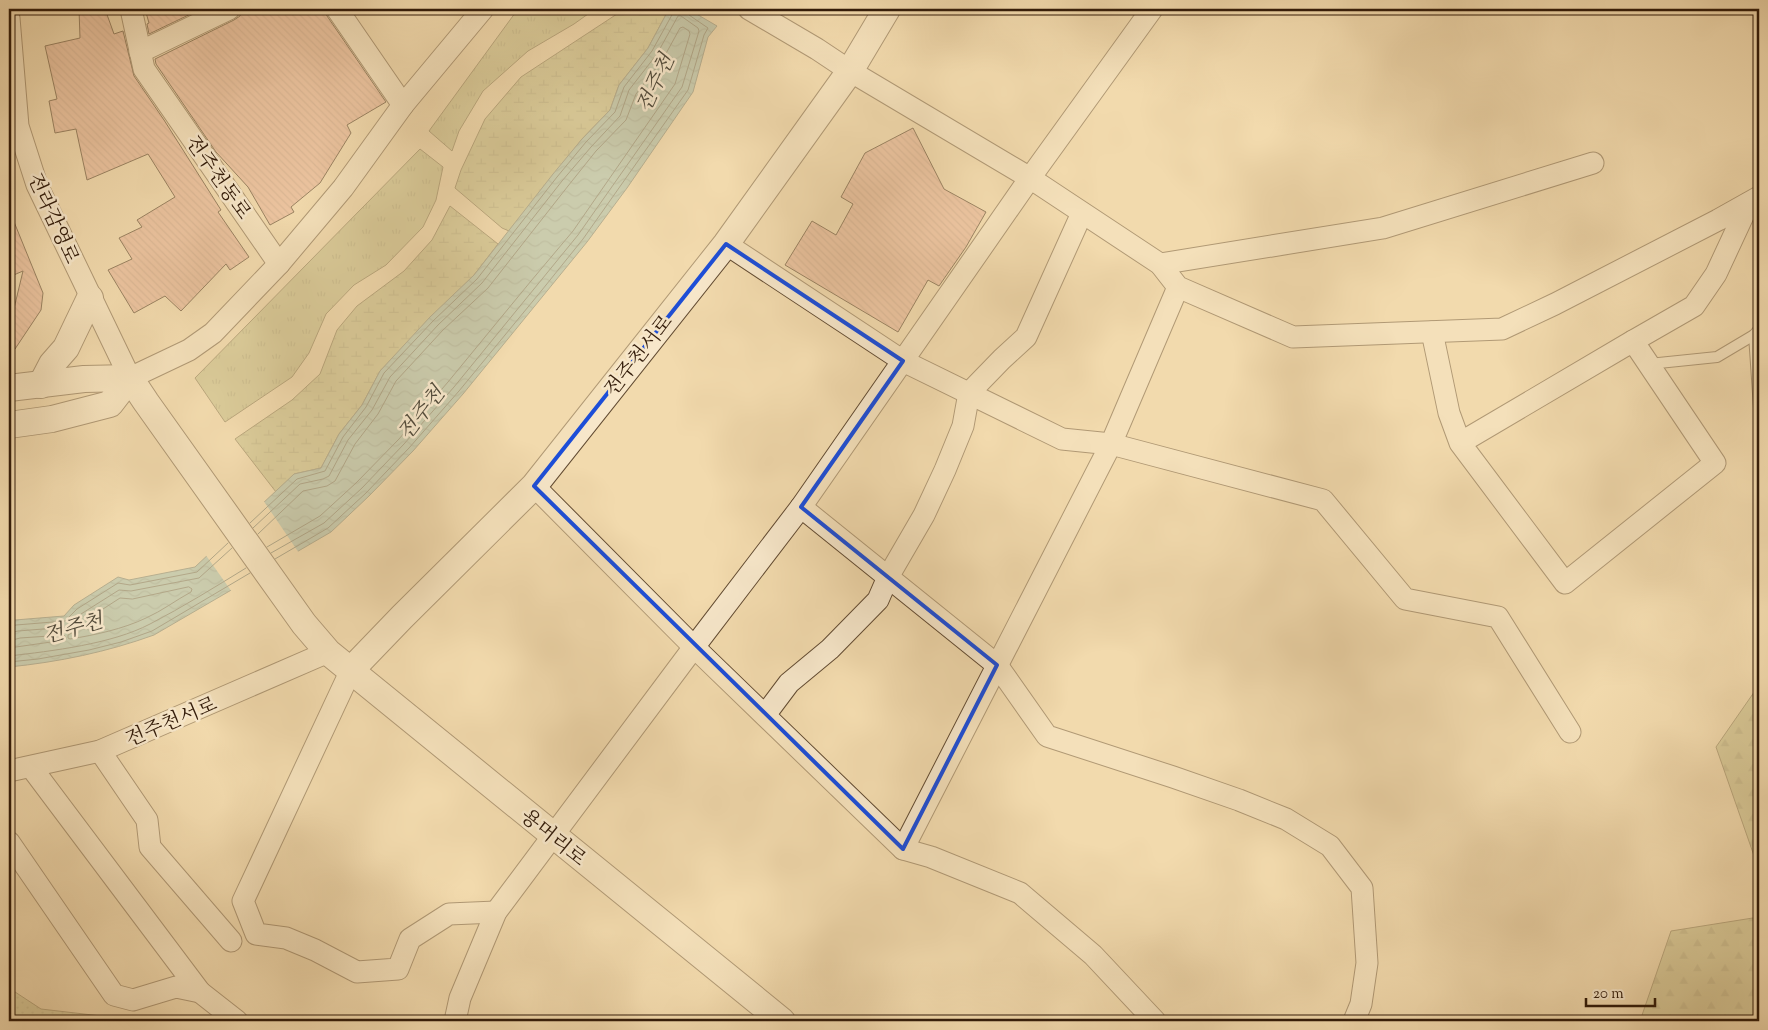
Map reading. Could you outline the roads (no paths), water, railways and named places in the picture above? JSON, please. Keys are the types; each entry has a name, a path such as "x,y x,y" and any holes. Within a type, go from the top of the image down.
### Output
{"street":[{"path":"116,9 138,44"},
{"path":"131,9 138,44"},
{"path":"138,44 229,9"},
{"path":"337,9 403,105"},
{"path":"9,388 84,379 130,378 189,350 214,334 279,264 343,188 403,105 483,9"},
{"path":"749,9 1030,178 1160,264 1178,287 1293,337 1502,330 1754,200"},
{"name":"전주천서로","path":"351,670 534,486 726,244 850,71 887,9"},
{"path":"455,1021 460,998 496,912 801,507 1030,178 1152,9"},
{"name":"전라감영로","path":"9,18 18,126 37,185 130,378"},
{"name":"전주천동로","path":"138,44 144,69 279,264"},
{"path":"1160,264 1383,228 1593,163"},
{"path":"1460,443 1694,306 1716,274 1754,200"},
{"path":"764,715 789,683 830,649 878,600 888,578 924,515 945,470 963,426 969,394 1026,337 1082,213"},
{"path":"726,244 903,361 1062,440 1111,444 1322,500 1406,599 1498,617 1570,732"},
{"path":"903,849 1111,444 1178,287"},
{"path":"40,385 52,364 66,348 90,298"},
{"path":"1432,332 1449,413 1460,443 1565,583 1715,463 1633,341"},
{"path":"9,425 52,419 110,404 130,378"},
{"name":"용머리로","path":"130,378 304,624 328,652 772,1018"},
{"path":"534,486 694,647 903,849 931,857 1020,893 1093,955 1155,1021"},
{"path":"801,507 997,665 1047,736 1239,800 1286,819 1330,846 1362,888 1367,963 1361,1004 1354,1021"},
{"name":"전주천서로","path":"9,771 100,752 328,652"},
{"path":"351,670 243,901 256,934 286,938 316,950 357,972 365,972 398,968 410,939 449,914 496,912"},
{"path":"100,752 147,820 150,847 231,940"},
{"path":"31,767 200,992 237,1021"},
{"path":"9,842 114,996 134,1000 176,987 200,992"}],"lane":[{"path":"1649,364 1717,357 1757,332"},
{"path":"1757,332 1759,408"}],"water":[{"name":"전주천","path":"669,9 688,9 717,26 708,37 693,92 627,188 587,242 463,394 413,451 369,496 331,532 154,635 83,656 9,667 9,623 15,620 64,616 74,605 118,577 129,580 195,567 294,474 321,468 339,434 362,405 380,371 430,317 474,275 553,174 582,139 610,110 619,85 648,48"}]}
